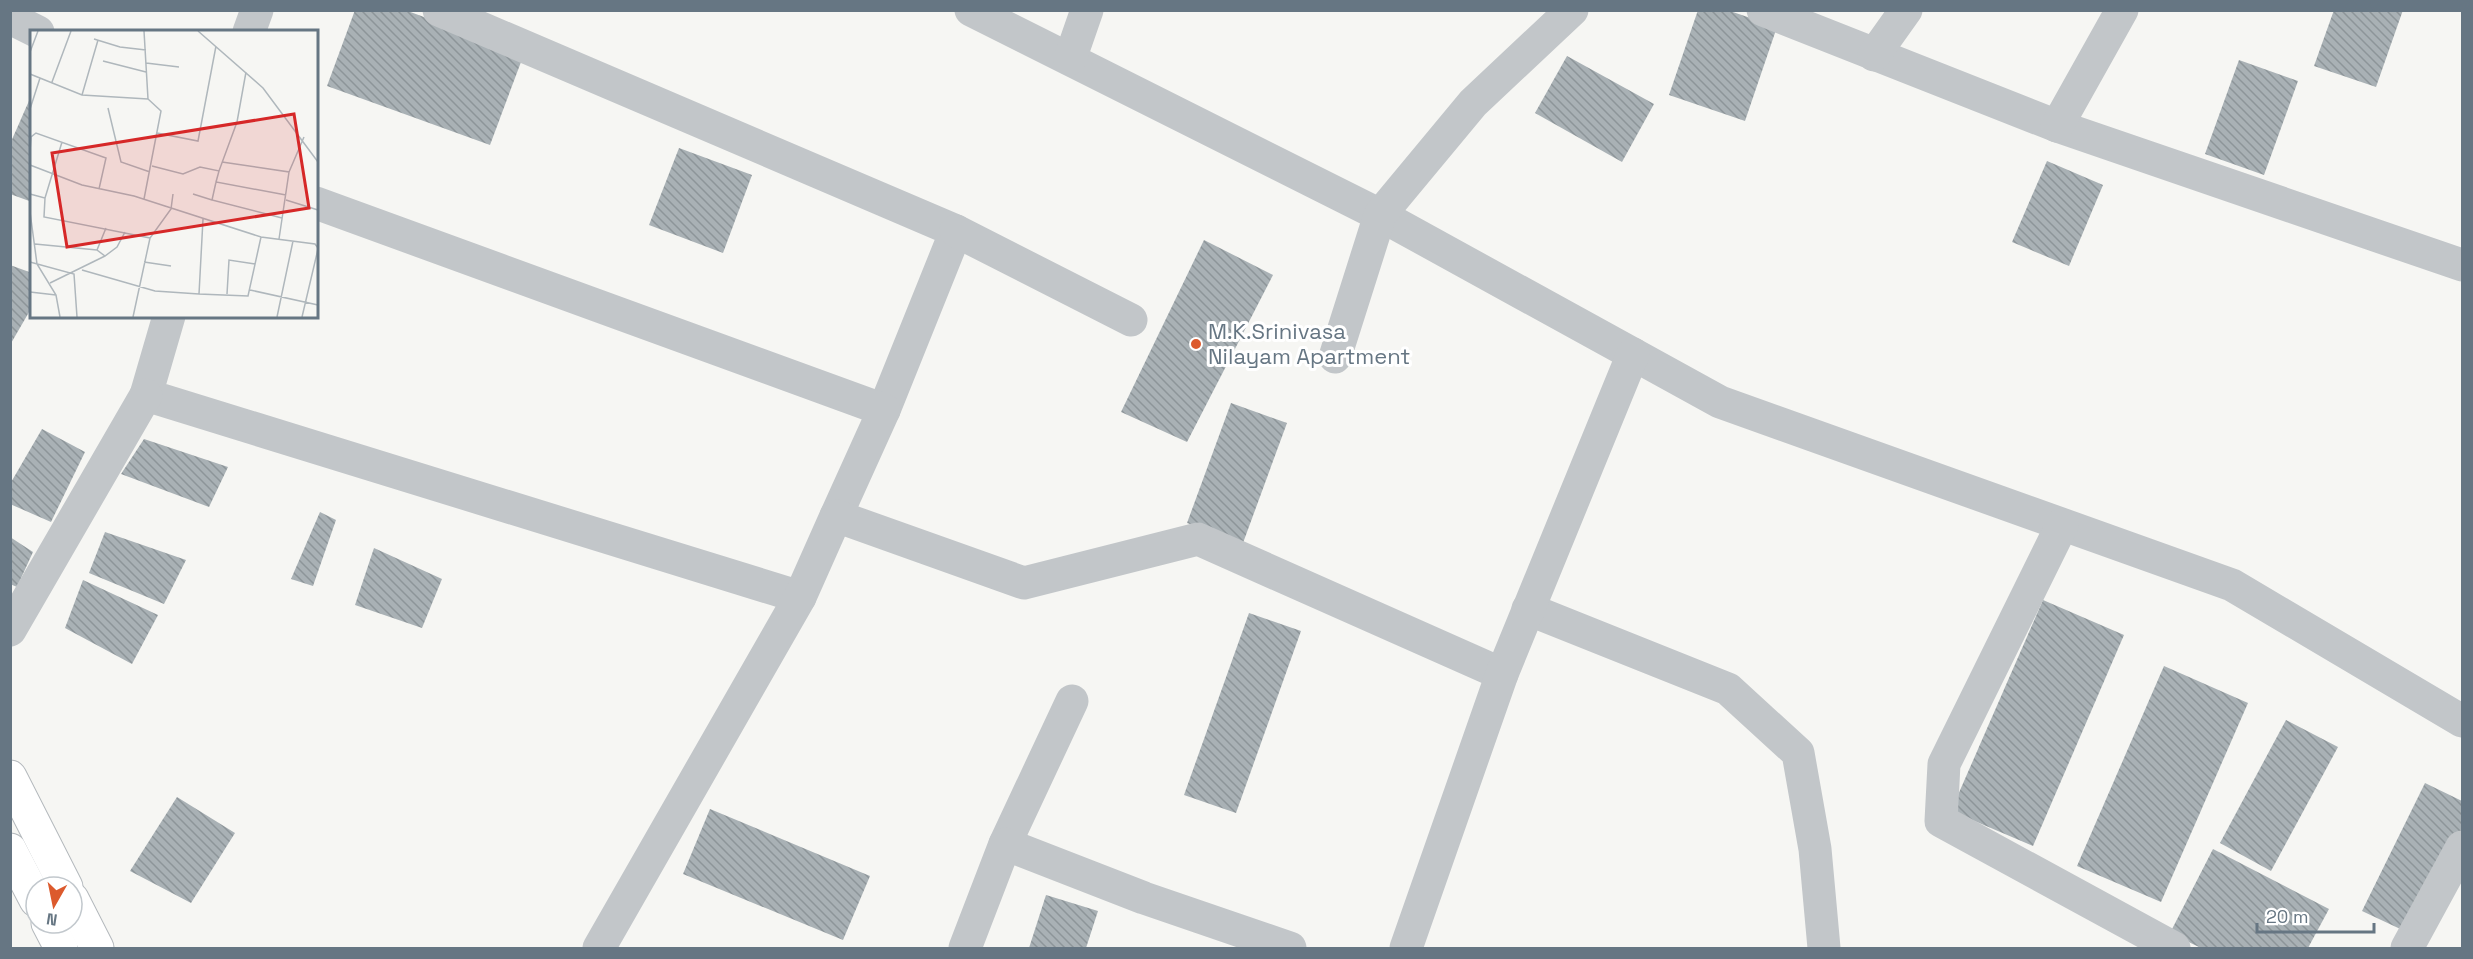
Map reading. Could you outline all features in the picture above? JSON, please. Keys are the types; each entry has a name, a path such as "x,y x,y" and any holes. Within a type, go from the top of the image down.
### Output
{"main road":[{"path":"10,777 60,875"},
{"path":"10,850 24,877"},
{"path":"84,923 97,948"}],"street":[{"path":"250,30 258,10"},
{"path":"439,10 956,231 1131,320"},
{"path":"971,10 1380,215 1720,402 2232,585 2463,721"},
{"path":"1070,59 1088,10"},
{"path":"1335,357 1380,215 1473,103 1572,10"},
{"path":"1763,10 2057,126 2463,265"},
{"path":"1874,55 1906,10"},
{"path":"2057,126 2122,10"},
{"path":"10,18 34,30"},
{"path":"318,204 884,410"},
{"path":"599,948 800,597 884,410 956,231"},
{"path":"10,630 146,395 168,318"},
{"path":"1406,948 1502,674 1633,354"},
{"path":"146,395 800,597"},
{"path":"836,516 1024,583 1198,539 1502,674"},
{"path":"2062,525 1944,764 1941,821 2174,948"},
{"path":"1528,609 1728,689 1798,753 1815,849 1824,948"},
{"path":"965,948 1005,844 1072,701"},
{"path":"1005,844 1144,898 1290,948"},
{"path":"2407,948 2463,847"}],"building":[{"path":"355,10 405,10 524,54 490,145 327,86"},
{"path":"1698,10 1727,10 1777,27 1745,121 1669,95"},
{"path":"2334,10 2403,10 2376,87 2314,66"},
{"path":"1567,56 1654,104 1622,162 1535,113"},
{"path":"2239,60 2298,81 2264,175 2205,154"},
{"path":"30,99 30,201 10,194 10,144"},
{"path":"679,148 752,175 723,253 649,225"},
{"path":"2047,161 2103,185 2069,266 2012,242"},
{"name":"M.K.Srinivasa Nilayam Apartment","path":"1204,240 1273,275 1187,442 1121,412"},
{"path":"10,265 30,272 30,310 10,345"},
{"path":"1231,403 1287,423 1243,543 1187,523"},
{"path":"42,429 85,452 51,522 10,504 10,484"},
{"path":"144,439 228,467 209,507 121,474"},
{"path":"320,512 336,520 313,586 291,579"},
{"path":"105,532 186,560 164,604 89,573"},
{"path":"10,537 33,552 17,587 10,584"},
{"path":"374,548 442,579 422,628 355,605"},
{"path":"83,580 158,615 132,664 65,628"},
{"path":"2043,600 2124,635 2033,846 1951,811"},
{"path":"1249,613 1301,631 1236,813 1184,795"},
{"path":"2164,666 2248,703 2161,902 2077,866"},
{"path":"2286,720 2338,747 2271,871 2220,843"},
{"path":"2425,783 2462,801 2462,829 2411,934 2362,911"},
{"path":"177,797 235,833 191,903 130,871"},
{"path":"710,809 870,876 843,940 683,874"},
{"path":"2213,849 2329,909 2308,948 2201,948 2170,933"},
{"path":"1046,895 1098,911 1086,948 1029,948"}],"place":[{"name":"M.K.Srinivasa Nilayam Apartment","path":"1196,344"}]}
